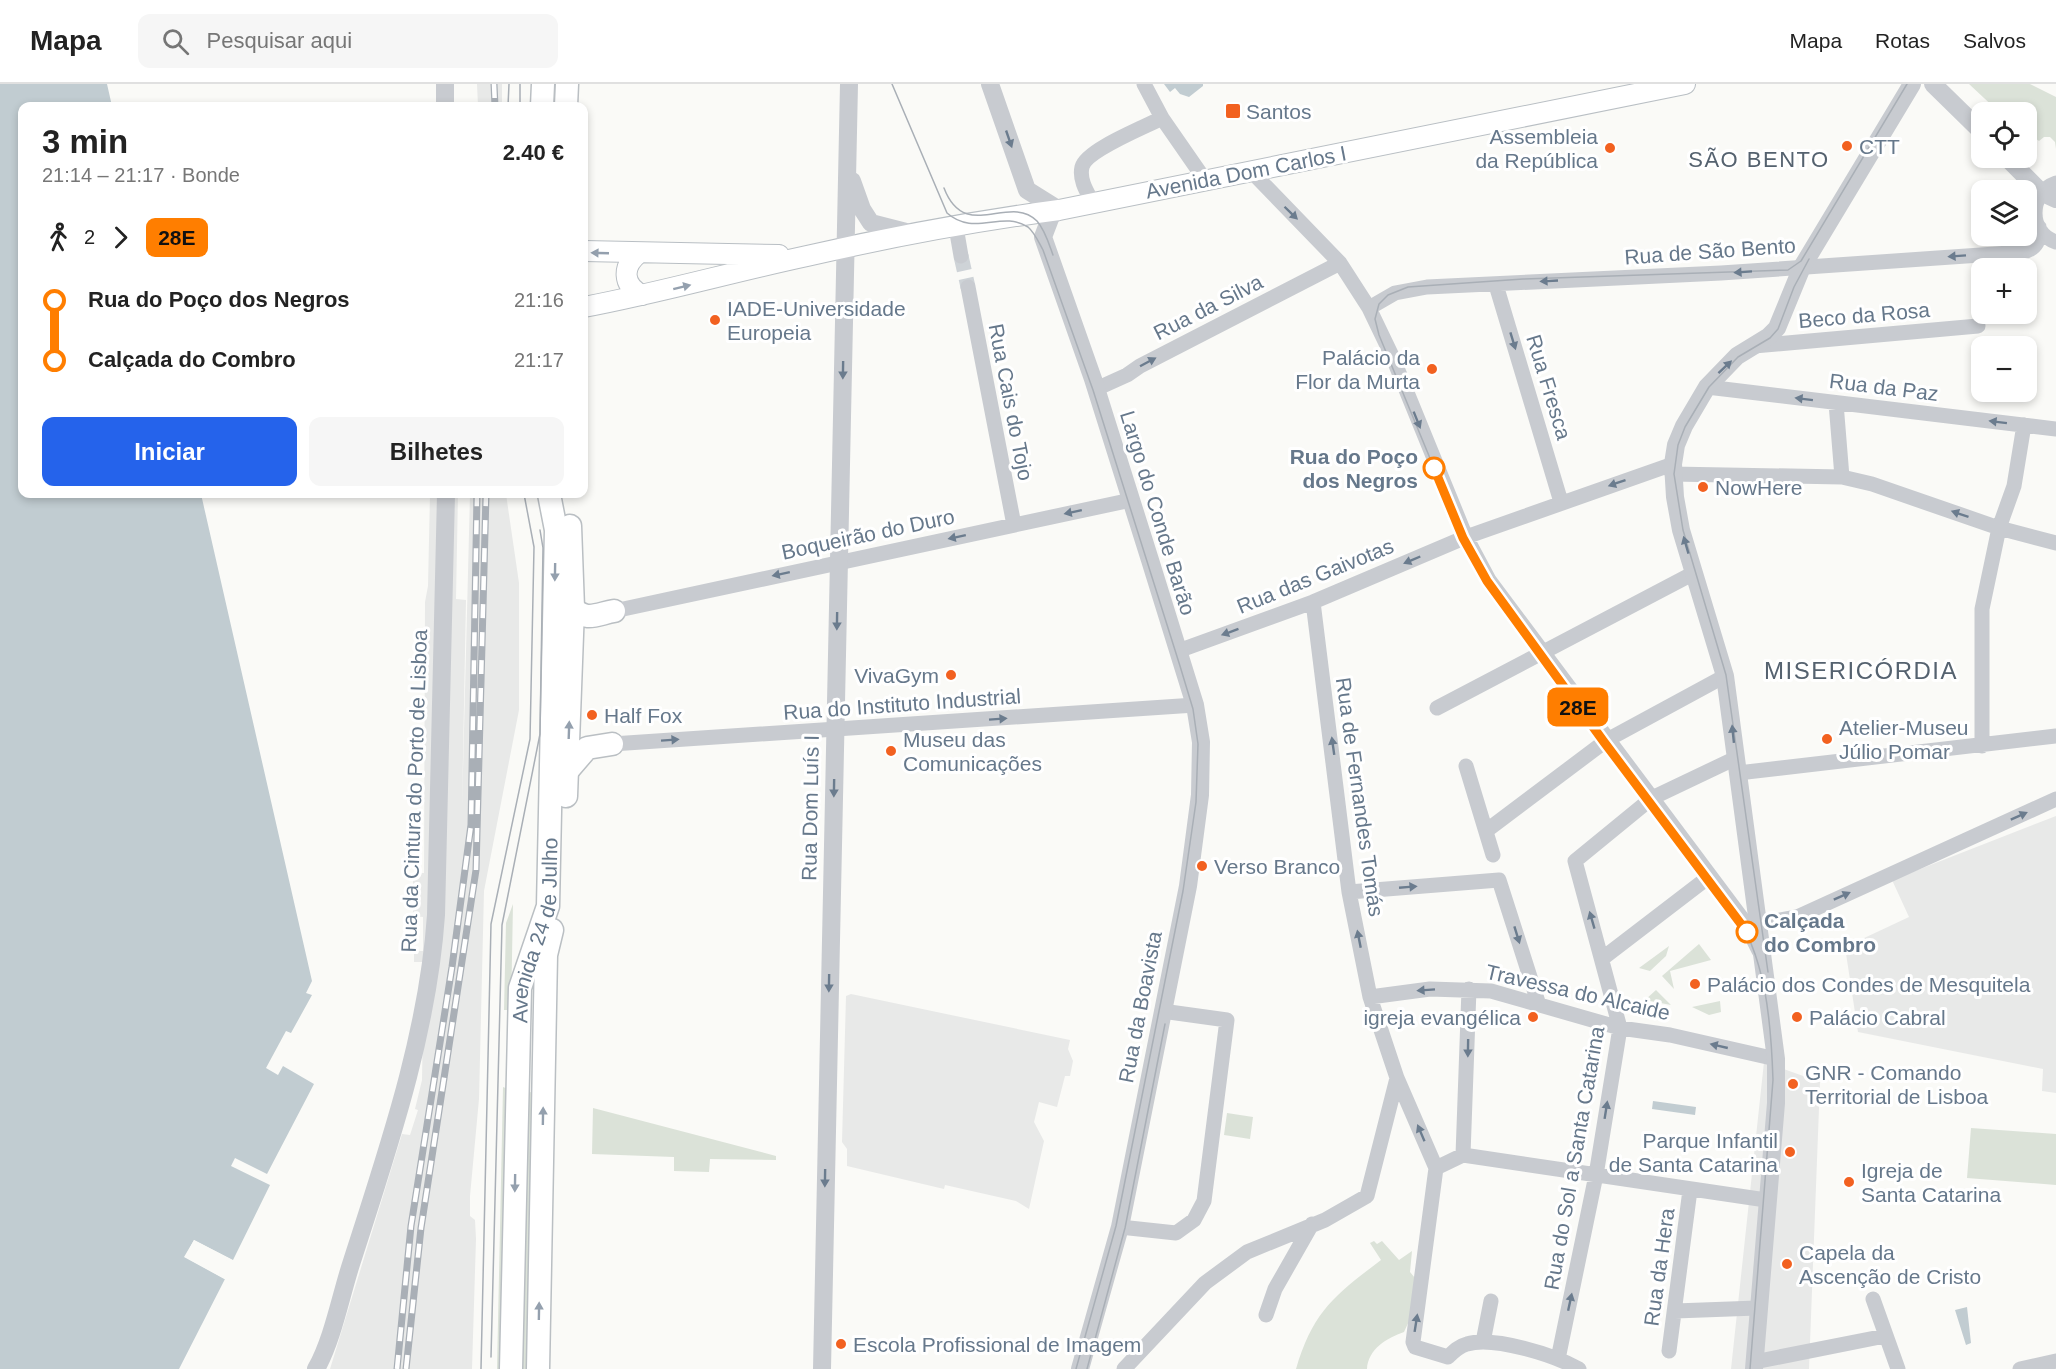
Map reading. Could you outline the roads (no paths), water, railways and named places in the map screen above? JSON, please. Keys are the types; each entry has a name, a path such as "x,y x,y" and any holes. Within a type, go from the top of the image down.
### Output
{"main road":[{"path":"542,102 543,84"},
{"path":"566,102 567,84"},
{"name":"Avenida Dom Carlos I","path":"588,306 845,248 1059,210 1651,87 1685,84"},
{"name":"Avenida Dom Carlos I","path":"588,251 806,256"},
{"path":"639,253 630,260 626,274 630,287 642,295"},
{"name":"Avenida 24 de Julho","path":"511,1369 520,988 548,906 556,530 550,498"},
{"name":"Avenida 24 de Julho","path":"538,1369 546,955 560,896 568,770 573,608 570,529 566,498"},
{"path":"573,608 581,616 588,618 614,611"},
{"path":"568,770 586,748 612,744"}],"street":[{"path":"445,84 445,102"},
{"name":"Rua Dom Luís I","path":"822,1369 849,84"},
{"path":"990,84 1027,190 1059,210"},
{"path":"1144,84 1162,118 1205,180"},
{"path":"1885,1336 1754,1366 1776,1065 1766,977 1753,924 1748,854 1725,676 1681,530 1672,469 1676,445 1684,426 1707,387 1737,356 1768,338 1777,328 1802,267 1912,84"},
{"path":"1933,84 1971,121"},
{"path":"1092,203 1082,181 1082,166 1090,154 1162,118"},
{"path":"2020,168 2051,191 2036,202 2039,227 2053,241"},
{"path":"848,171 868,220 874,225 917,234"},
{"path":"1251,171 1340,262 1369,308 1393,358 1466,537 1489,580 1708,874 1753,924"},
{"name":"Largo do Conde Barão","path":"1059,210 1051,216 1043,237 1096,388 1178,651"},
{"path":"956,227 962,256"},
{"name":"Rua de São Bento","path":"1369,308 1395,293 1408,290 1721,273 2024,252 2035,247 2040,236 2039,227"},
{"name":"Rua da Silva","path":"1096,388 1127,375 1140,366 1340,262"},
{"name":"Rua Fresca","path":"1496,285 1561,502"},
{"name":"Rua Cais do Tojo","path":"968,287 1014,525"},
{"name":"Beco da Rosa","path":"1754,346 1978,326"},
{"name":"Rua da Paz","path":"1707,387 2056,429"},
{"path":"1836,403 1842,477"},
{"path":"1982,746 1982,609 1999,528 2014,486 2024,425"},
{"name":"Rua das Gaivotas","path":"1178,651 1313,602 1466,537 1561,502 1672,469 1842,477 1872,484 1999,528 2056,543"},
{"name":"Rua da Cintura do Porto de Lisboa","path":"318,1367 399,1106 428,981 436,915 446,498"},
{"name":"Boqueirão do Duro","path":"614,611 1131,500"},
{"path":"1437,708 1694,573"},
{"name":"Rua de Fernandes Tomás","path":"1313,602 1349,892 1370,997 1397,1078 1436,1168"},
{"name":"Rua da Boavista","path":"1080,1369 1120,1227 1196,834 1201,766 1195,705 1178,651"},
{"path":"1486,831 1606,740 1725,676"},
{"name":"Rua do Instituto Industrial","path":"612,744 1195,705"},
{"path":"1652,798 1737,765 1982,746 2056,736"},
{"path":"1466,766 1493,855"},
{"name":"Rua do Sol a Santa Catarina","path":"1558,1359 1596,1175 1620,1028 1575,861 1652,798"},
{"path":"1753,924 1797,917 2056,799"},
{"path":"1602,958 1708,874"},
{"path":"1349,892 1499,880 1539,1005"},
{"name":"Travessa do Alcaide","path":"1370,997 1430,989 1469,989 1501,993 1620,1028 1670,1035 1776,1065"},
{"path":"1463,1155 1469,989"},
{"path":"1120,1227 1176,1233 1194,1220 1204,1201 1227,1020 1162,1011"},
{"path":"1124,1369 1205,1283 1247,1252 1312,1224 1367,1196 1397,1078"},
{"path":"1579,1369 1558,1359 1483,1342 1465,1344 1446,1363 1415,1347 1413,1342 1436,1168 1463,1155 1766,1200"},
{"name":"Rua da Hera","path":"1669,1351 1690,1190"},
{"path":"1266,1316 1275,1289 1312,1224"},
{"path":"1874,1299 1898,1369"},
{"path":"1483,1342 1491,1301"},
{"path":"1675,1311 1757,1308"},
{"path":"2020,1369 2056,1361"}],"tunnel":[{"path":"961,256 968,287"}],"tram line":[{"path":"508,102 509,84"},
{"path":"520,84 520,102"},
{"path":"892,84 947,213 967,223 1008,221 1018,223 1030,229 1043,250 1093,390 1193,709 1198,744 1196,802 1183,891 1116,1226 1076,1369"},
{"path":"1750,1369 1773,1080 1768,1012 1759,967 1752,946 1731,906 1604,742 1487,581 1463,538 1379,335 1375,319 1379,304 1388,295 1408,287 1523,279 1788,270 1801,261 1907,84"},
{"path":"944,188 953,204 963,212 975,215 1014,212 1026,214 1040,225 1053,255"},
{"path":"1768,972 1726,675 1683,530 1674,474 1678,445 1685,427 1709,387 1738,357 1770,338 1778,329 1794,287 1809,259"},
{"name":"28E","path":"1434,468 1463,538 1487,581 1604,742 1731,906 1747,932"},
{"path":"481,1369 491,924 530,739 534,547 525,498"},
{"path":"491,1357 502,925 540,734 543,548 540,530"},
{"path":"1087,1369 1125,1228 1165,1024"}],"railway":[{"path":"494,84 495,102"},
{"path":"397,1369 411,1226 452,967 471,825 477,498"},
{"path":"406,1369 421,1228 476,870 486,498"}],"place":[{"name":"Santos","path":"1233,111"},
{"name":"CTT","path":"1847,146"},
{"name":"Assembleia da República","path":"1610,148"},
{"name":"IADE-Universidade Europeia","path":"715,320"},
{"name":"Palácio da Flor da Murta","path":"1432,369"},
{"name":"Rua do Poço dos Negros","path":"1434,468"},
{"name":"NowHere","path":"1703,487"},
{"name":"VivaGym","path":"951,675"},
{"name":"Half Fox","path":"592,715"},
{"name":"Atelier-Museu Júlio Pomar","path":"1827,739"},
{"name":"Museu das Comunicações","path":"891,751"},
{"name":"Verso Branco","path":"1202,866"},
{"name":"Calçada do Combro","path":"1747,932"},
{"name":"Palácio dos Condes de Mesquitela","path":"1695,984"},
{"name":"igreja evangélica","path":"1533,1017"},
{"name":"Palácio Cabral","path":"1797,1017"},
{"name":"GNR - Comando Territorial de Lisboa","path":"1793,1084"},
{"name":"Parque Infantil de Santa Catarina","path":"1790,1152"},
{"name":"Igreja de Santa Catarina","path":"1849,1182"},
{"name":"Capela da Ascenção de Cristo","path":"1787,1264"},
{"name":"Escola Profissional de Imagem","path":"841,1344"}],"district":[{"name":"SÃO BENTO","path":"1759,159"},
{"name":"MISERICÓRDIA","path":"1861,670"}]}
